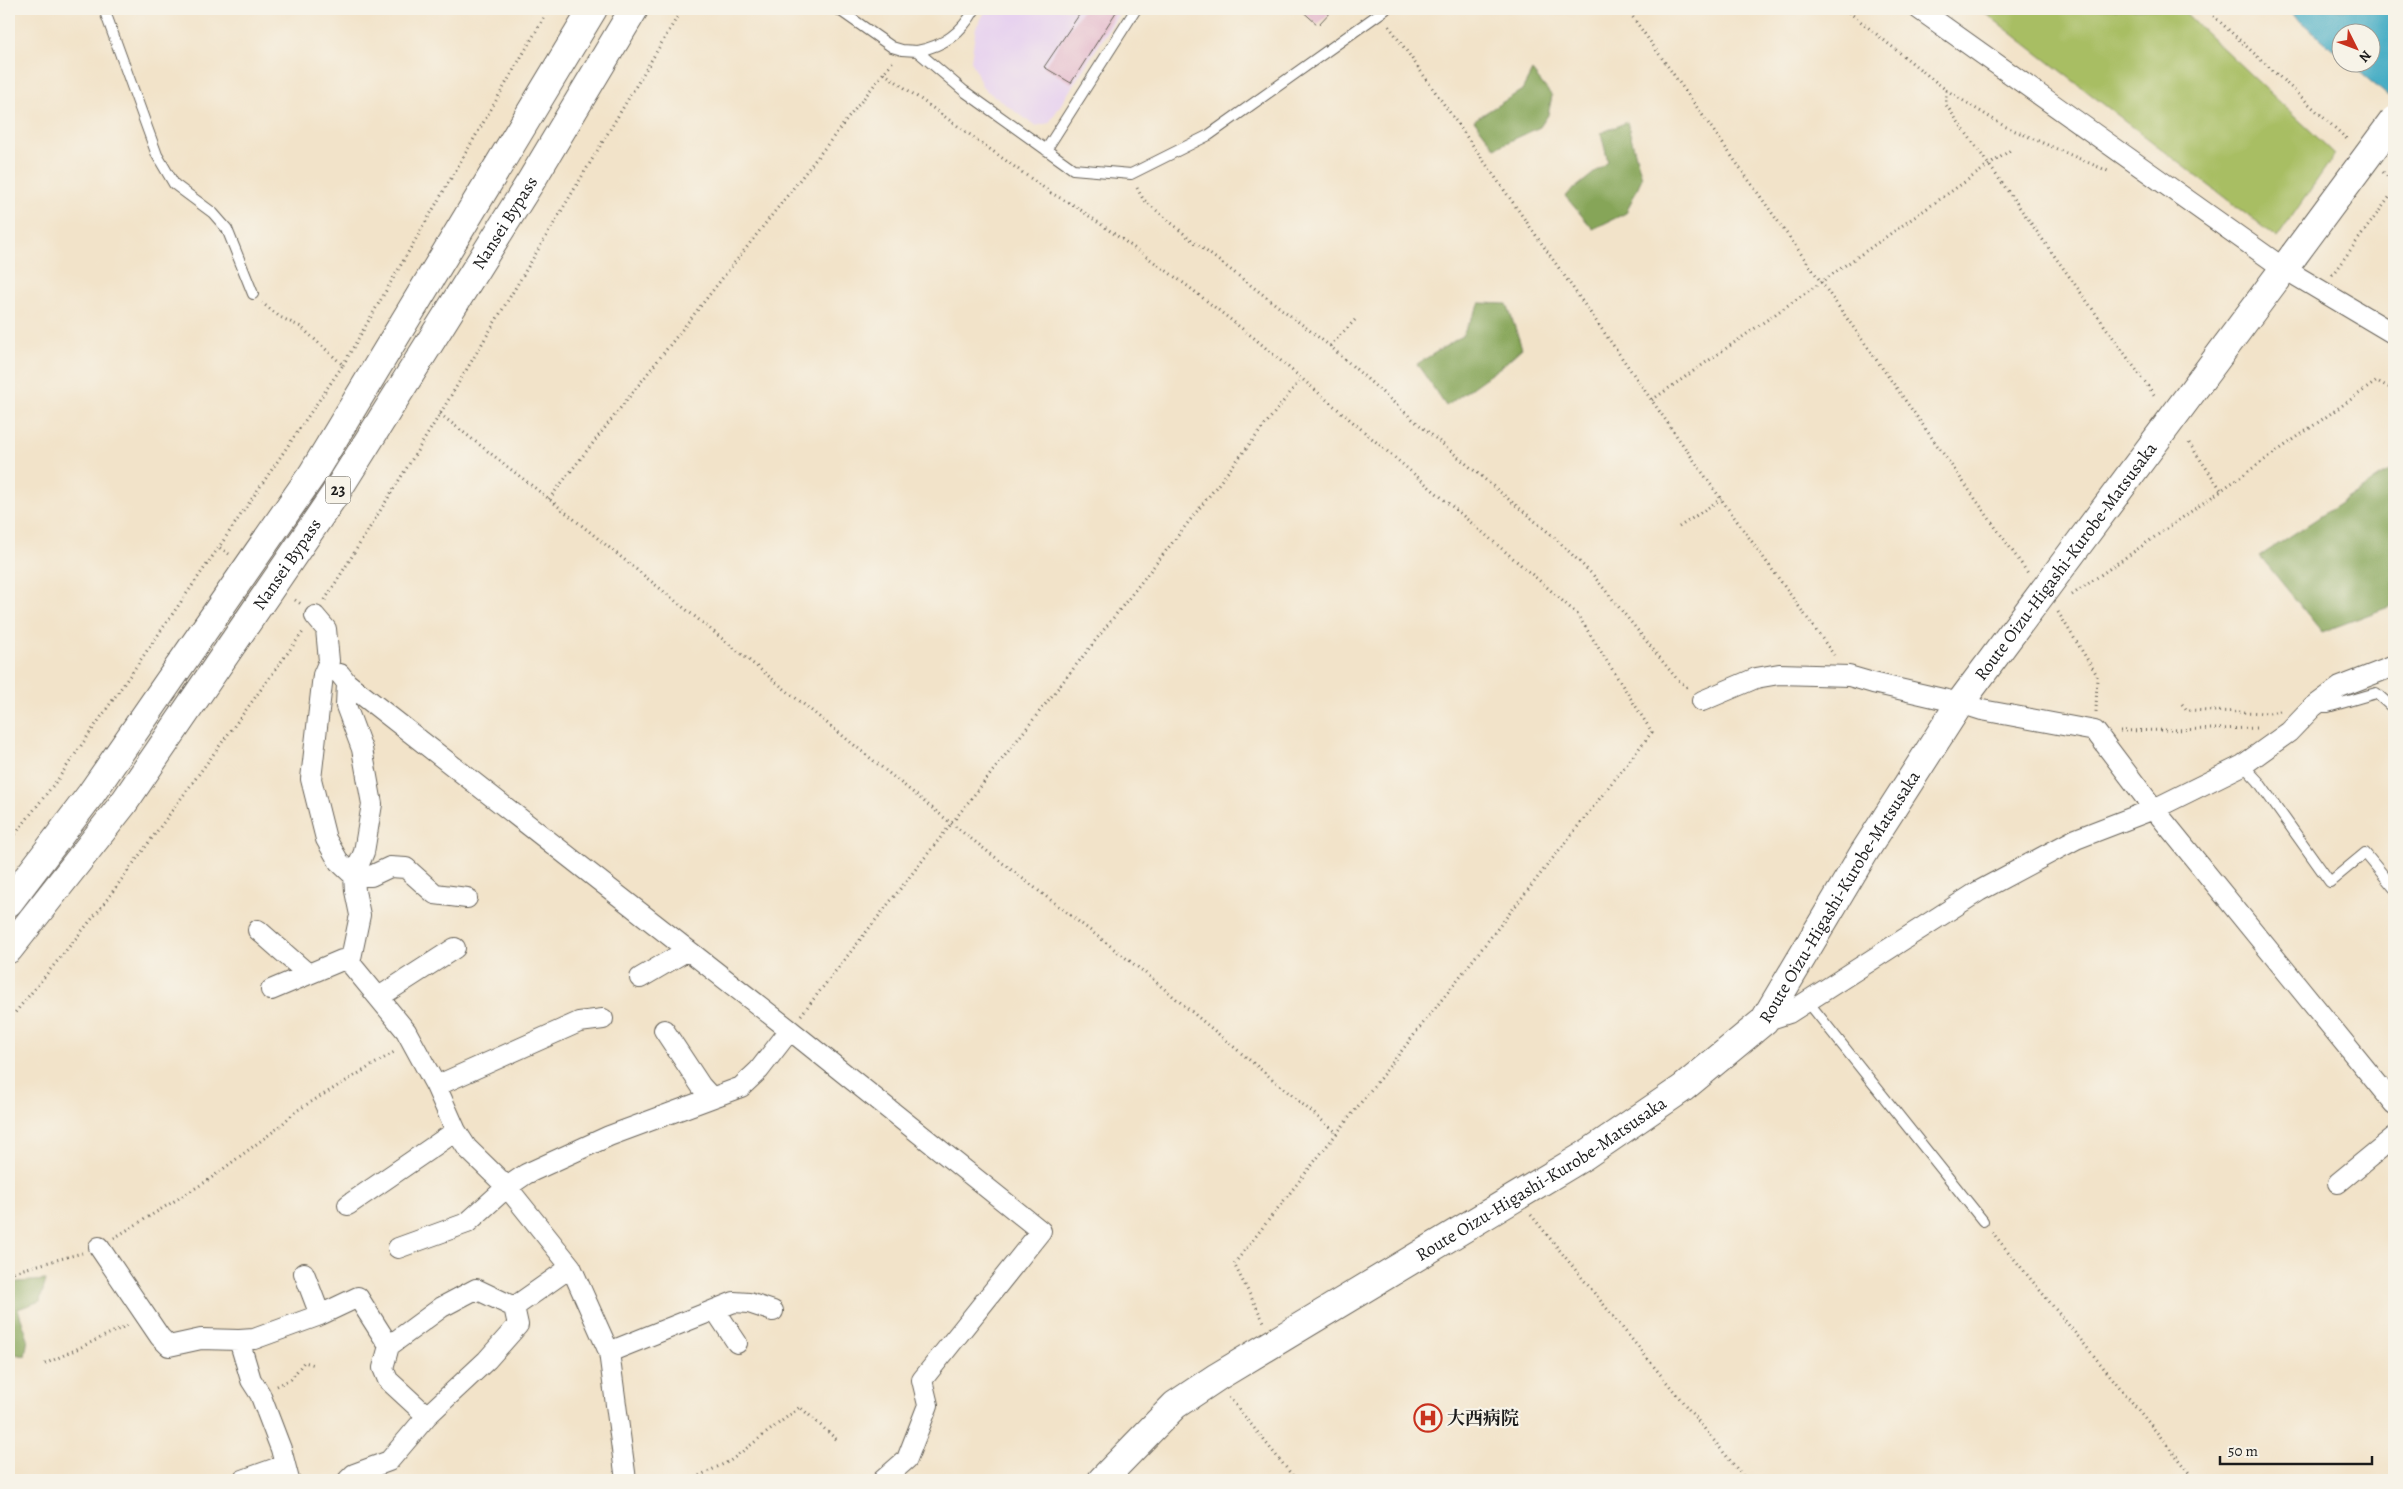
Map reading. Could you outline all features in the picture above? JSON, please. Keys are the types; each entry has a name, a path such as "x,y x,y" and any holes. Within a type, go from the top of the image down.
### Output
{"main road":[{"name":"Nansei Bypass","path":"9,902 91,794 313,473 593,9"},
{"name":"Nansei Bypass","path":"9,949 123,804 337,491 531,181 634,9"},
{"name":"Route Oizu-Higashi-Kurobe-Matsusaka","path":"1102,1480 1175,1405 1217,1377 1584,1156 1682,1088 1764,1021 1865,852 1960,703 2050,592 2394,120"}],"street":[{"path":"1919,9 2289,262 2320,292 2394,334"},
{"path":"315,616 326,629 329,661 323,675 311,779 326,839 339,862 354,876 371,876 390,867 406,868 435,894 467,898"},
{"path":"329,661 346,682 790,1030 1041,1231 922,1380 928,1405 907,1459 882,1480"},
{"path":"1764,1021 1789,1013 1808,1002 1979,891 2076,838 2154,809 2243,764 2289,732 2313,707 2340,687 2394,666"},
{"path":"1702,701 1756,678 1779,674 1849,676 1982,710 2095,731 2154,809 2394,1104"},
{"path":"346,682 346,706 362,749 372,804 364,852 354,876 360,915 350,963"},
{"path":"258,930 308,974"},
{"path":"379,997 454,948"},
{"path":"640,978 688,950"},
{"path":"271,990 342,960 350,963 379,997 412,1042 436,1086 456,1131 467,1148 506,1187 571,1267 609,1352 626,1480"},
{"path":"436,1086 579,1022 603,1019"},
{"path":"664,1030 701,1086 711,1097"},
{"path":"398,1248 467,1223 506,1187 526,1174 609,1136 741,1087 759,1070 790,1030"},
{"path":"348,1205 456,1131"},
{"path":"2338,1183 2394,1137"},
{"path":"99,1247 146,1317 169,1346 202,1339 254,1339 320,1315 358,1297 389,1346"},
{"path":"514,1307 571,1267"},
{"path":"304,1273 320,1315"},
{"path":"427,1416 388,1380 383,1368 389,1346 442,1307 476,1289 514,1307"},
{"path":"609,1352 734,1302 748,1303 773,1312"},
{"path":"348,1480 354,1474 389,1461 427,1416 487,1360 518,1325 514,1307"},
{"path":"715,1310 737,1343"},
{"path":"239,1340 251,1380 260,1394 287,1473 243,1480"}],"lane":[{"path":"104,9 157,155 174,184 213,213 227,229 253,294"},
{"path":"838,9 881,41 902,50 917,51 935,47 950,40 962,29 975,9"},
{"path":"1046,150 1136,9"},
{"path":"917,51 964,91 1073,169 1131,174 1209,135 1383,11"},
{"path":"2313,707 2328,707 2376,693 2394,709"},
{"path":"2243,764 2258,781 2330,882 2365,853 2394,888"},
{"path":"1808,1002 1983,1221"}],"path":[{"path":"9,842 58,779 343,365 549,9"},
{"path":"9,1020 100,909 315,616 440,414 682,9"},
{"path":"1627,9 2030,575 2050,592 2067,598 2377,381 2394,390"},
{"path":"1845,9 1946,90 2004,126 2118,175"},
{"path":"2206,9 2352,143"},
{"path":"1383,11 1651,400 1849,676"},
{"path":"549,499 902,50"},
{"path":"884,73 1051,193 1075,206 1186,284 1301,378 1576,614 1652,732 1234,1264 1274,1343"},
{"path":"1946,90 1946,105 1988,166 2156,396"},
{"path":"1651,400 2012,148"},
{"path":"2380,170 2394,183"},
{"path":"1131,174 1142,199 1189,238 1330,346 1410,417 1554,537 1593,575 1676,678 1702,701"},
{"path":"2320,292 2394,191"},
{"path":"253,294 267,308 301,326 343,365"},
{"path":"1330,346 1355,320"},
{"path":"790,1030 1301,378"},
{"path":"440,414 549,499 952,824 1144,972 1337,1133"},
{"path":"2189,443 2222,490"},
{"path":"1679,527 1721,499"},
{"path":"219,547 231,556"},
{"path":"2050,592 2058,613 2097,675 2095,731 2283,728 2289,732"},
{"path":"2182,704 2187,710 2269,713 2313,707"},
{"path":"9,1273 99,1247 206,1182 278,1128 296,1111 412,1042"},
{"path":"1517,1198 1746,1480"},
{"path":"1983,1221 2196,1480"},
{"path":"45,1364 146,1317"},
{"path":"260,1394 291,1379 304,1362 315,1365"},
{"path":"1217,1377 1224,1391 1296,1480"},
{"path":"690,1480 730,1461 800,1407 837,1440"}],"shaded area":[{"path":"987,9 1122,9 1049,123 1035,126 983,88 971,60 976,27"}],"green space":[{"path":"1980,9 2181,9 2335,154 2277,238"},
{"path":"1532,71 1552,96 1548,115 1540,127 1495,148 1474,120 1522,90"},
{"path":"1627,122 1642,178 1626,213 1593,229 1565,196 1608,162 1601,133"},
{"path":"1480,303 1507,304 1522,348 1502,366 1446,406 1417,364 1462,336"},
{"path":"2394,468 2394,605 2322,632 2260,556"},
{"path":"46,1280 40,1301 18,1309 28,1339 25,1356 9,1353 9,1285 17,1282"}],"water":[{"path":"2286,9 2394,9 2394,101 2360,72 2380,72 2380,22 2330,22 2330,46"}],"building":[{"path":"1083,9 1118,9 1071,83 1044,67"},
{"path":"1300,9 1333,9 1318,25"}],"place":[{"name":"大西病院","path":"1428,1418"}]}
